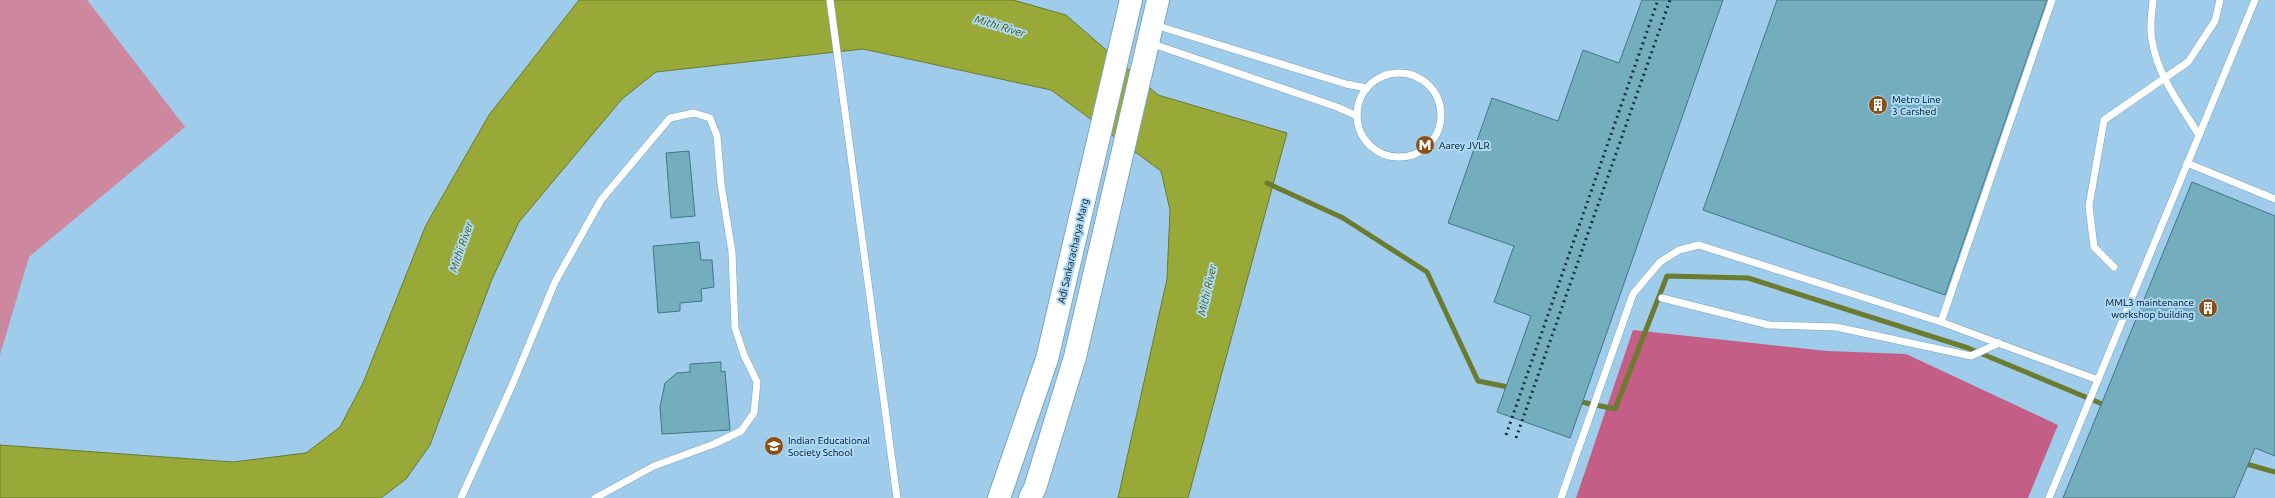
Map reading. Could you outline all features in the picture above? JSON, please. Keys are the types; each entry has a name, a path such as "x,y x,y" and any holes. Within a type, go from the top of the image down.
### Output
{"main road":[{"name":"Adi Sankaracharya Marg","path":"999,498 1047,359 1131,0"},
{"path":"1030,498 1035,488 1075,357 1158,0"}],"lane":[{"path":"830,0 841,91 897,498"},
{"path":"1941,322 2052,0"},
{"path":"2153,0 2151,19 2152,40 2165,80 2199,135"},
{"path":"2114,267 2094,247 2089,206 2104,120 2165,80 2188,62 2215,21 2220,0"},
{"path":"2049,498 2255,0"},
{"path":"1150,33 1346,84 1367,88"},
{"path":"1150,33 1357,116"},
{"path":"1403,73 1418,78 1430,86 1440,104 1440,125 1437,134 1424,150 1405,157 1395,157 1376,151 1368,144 1358,126 1357,116 1360,101 1367,88 1383,76 1403,73"},
{"path":"461,498 513,383 555,282 600,200 670,118 694,112 710,118 717,136 720,184 732,252 735,328 744,355 757,382 754,413 741,430 714,444 654,466 596,498"},
{"path":"2187,163 2275,199"},
{"path":"1561,498 1633,294 1660,262 1679,250 1699,245 1941,322 2098,380"},
{"path":"1662,298 1769,325 1836,327 1971,356 1999,343"}],"shaded area":[{"path":"0,0 87,0 185,127 29,257 0,355"},
{"path":"1633,330 1827,351 1906,354 2058,425 2028,498 1576,498"}],"water":[{"name":"Mithi River","path":"579,0 1013,0 1066,15 1158,95 1287,133 1188,498 1118,498 1167,279 1170,210 1161,171 1051,90 863,49 656,72 622,99 519,222 492,279 430,445 406,479 381,498 0,498 0,445 233,462 306,453 340,427 363,383 426,225 489,115"}],"building":[{"path":"1642,0 1723,0 1570,438 1497,412 1531,316 1494,302 1514,246 1448,223 1492,98 1558,121 1583,50 1619,63"},
{"name":"Metro Line 3 Carshed","path":"1777,0 2047,0 1945,295 1703,210"},
{"path":"689,151 695,216 671,218 666,153"},
{"name":"MML3 maintenance workshop building","path":"2192,182 2275,216 2275,456 2255,448 2234,498 2063,498"},
{"path":"699,242 701,260 712,260 714,287 701,289 702,301 680,303 680,311 658,313 653,246"},
{"path":"721,362 721,372 725,371 730,430 662,434 660,407 665,383 677,373 690,372 690,364"}],"waterway":[{"path":"1267,183 1343,218 1427,272 1478,381 1513,388"},
{"path":"1577,401 1615,409 1667,276 1748,278 1968,348 2107,406"},
{"path":"2243,463 2275,472"}],"railway":[{"path":"1506,435 1658,0"},
{"path":"1516,438 1670,0"}],"place":[{"name":"Metro Line 3 Carshed","path":"1878,105"},
{"name":"Aarey JVLR","path":"1425,145"},
{"name":"MML3 maintenance workshop building","path":"2208,308"},
{"name":"Indian Educational Society School","path":"774,446"}]}
